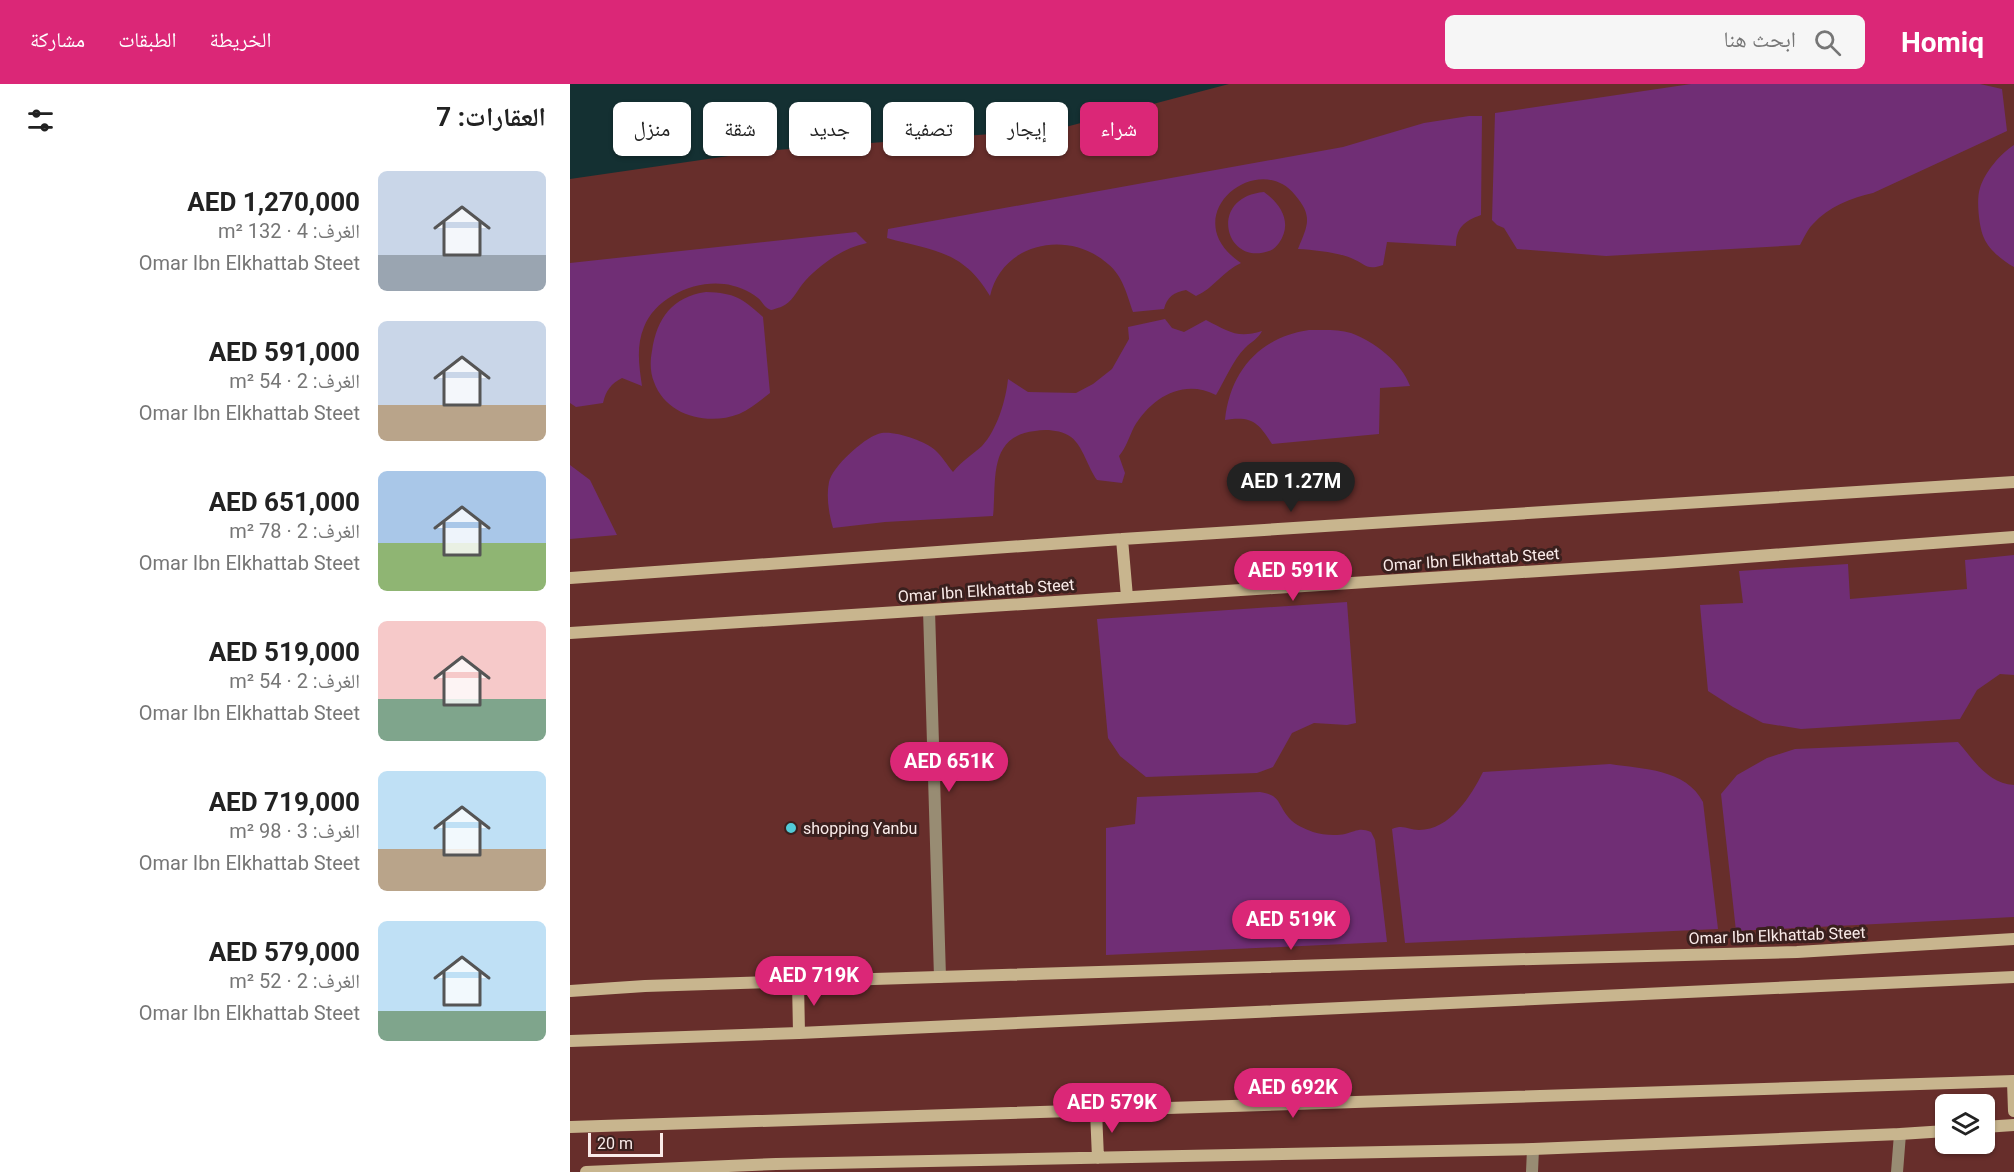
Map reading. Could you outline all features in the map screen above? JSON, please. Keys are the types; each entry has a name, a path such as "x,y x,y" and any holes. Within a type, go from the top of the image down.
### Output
{"main road":[{"path":"570,578 1122,539 2014,482"},
{"name":"Omar Ibn Elkhattab Steet","path":"570,633 1640,564 2014,537"},
{"path":"1122,539 1126,597"},
{"name":"Omar Ibn Elkhattab Steet","path":"570,991 940,977 1797,952 2014,939"},
{"path":"570,1041 799,1033 2014,977"},
{"path":"798,982 799,1033"},
{"path":"570,1127 2013,1082 2014,1111"},
{"path":"1096,1111 1098,1158"},
{"path":"1995,1126 2014,1125"},
{"path":"586,1172 1533,1149 1935,1132"}],"street":[{"path":"929,610 940,977"},
{"path":"1897,1172 1900,1134"},
{"path":"1532,1172 1533,1149"}],"shaded area":[{"path":"1691,84 1980,84 2002,89 2007,131 1873,193 1833,208 1811,226 1800,245 1606,256 1517,249 1504,228 1492,220 1495,113"},
{"path":"1482,116 1481,215 1462,226 1456,246 1387,242 1383,265 1377,267 1366,266 1339,254 1298,249 1306,228 1305,209 1295,195 1279,183 1261,179 1243,184 1228,194 1218,209 1215,226 1222,245 1241,263 1196,296 1186,290 1178,292 1169,298 1164,309 1133,312 1124,286 1113,269 1092,253 1075,247 1057,245 1039,247 1022,253 1008,263 997,278 990,296 980,281 958,261 933,250 887,238 888,229 1343,147 1424,123"},
{"path":"2014,145 2014,267 1997,255 1986,242 1982,233 1978,206 1979,193 1985,176 1998,158"},
{"path":"1264,192 1280,208 1285,228 1283,236 1274,248 1254,253 1242,249 1233,241 1229,229 1229,217 1235,206 1246,197"},
{"path":"856,232 867,243 841,252 826,262 805,281 788,303 781,307 772,310 751,293 724,284 700,285 677,293 657,307 641,334 639,364 642,386 622,378 610,388 603,403 576,407 570,403 570,263"},
{"path":"706,292 738,298 763,317 770,393 739,414 714,419 689,415 668,403 654,382 651,363 654,339 668,311 684,299"},
{"path":"1165,319 1172,328 1184,332 1206,320 1239,334 1262,331 1237,358 1216,395 1204,390 1180,390 1149,407 1134,427 1119,456 1125,473 1122,483 1097,480 1079,446 1071,437 1053,431 1035,431 1020,435 1009,442 1002,451 995,475 993,516 885,522 833,528 829,511 829,482 836,468 865,441 878,434 899,434 935,450 953,472 982,446 992,432 1003,405 1008,379 1028,392 1076,393 1093,384 1112,369 1129,339 1128,327"},
{"path":"1309,330 1351,333 1378,347 1401,369 1410,386 1380,388 1379,434 1272,444 1263,430 1253,422 1242,419 1225,420 1233,386 1250,359 1276,340"},
{"path":"570,465 590,480 617,535 570,539"},
{"path":"2014,555 2014,675 2000,674 1977,690 1960,719 1801,729 1763,723 1708,691 1700,605 1743,603 1739,571 1848,564 1850,599 1967,589 1965,560"},
{"path":"1347,602 1356,723 1347,725 1314,723 1292,733 1273,767 1257,773 1146,777 1120,756 1108,738 1097,619"},
{"path":"1958,742 1975,763 1989,775 2005,784 2014,785 2014,917 1736,931 1721,794 1737,775 1767,758 1795,749"},
{"path":"1610,764 1662,772 1675,777 1695,791 1703,802 1718,929 1405,943 1392,829 1430,828 1450,818 1466,801 1483,772"},
{"path":"1260,792 1272,795 1291,820 1313,832 1333,835 1361,830 1371,832 1375,840 1387,942 1106,955 1106,828 1135,824 1137,797"}],"water":[{"path":"570,84 1229,84 1158,103 1080,102 1080,123 1068,126 1068,102 986,102 986,134 974,135 974,102 883,102 883,142 871,143 871,102 789,102 789,149 777,150 777,102 703,102 703,156 729,156 570,179"}],"place":[{"name":"shopping Yanbu","path":"791,828"}]}
